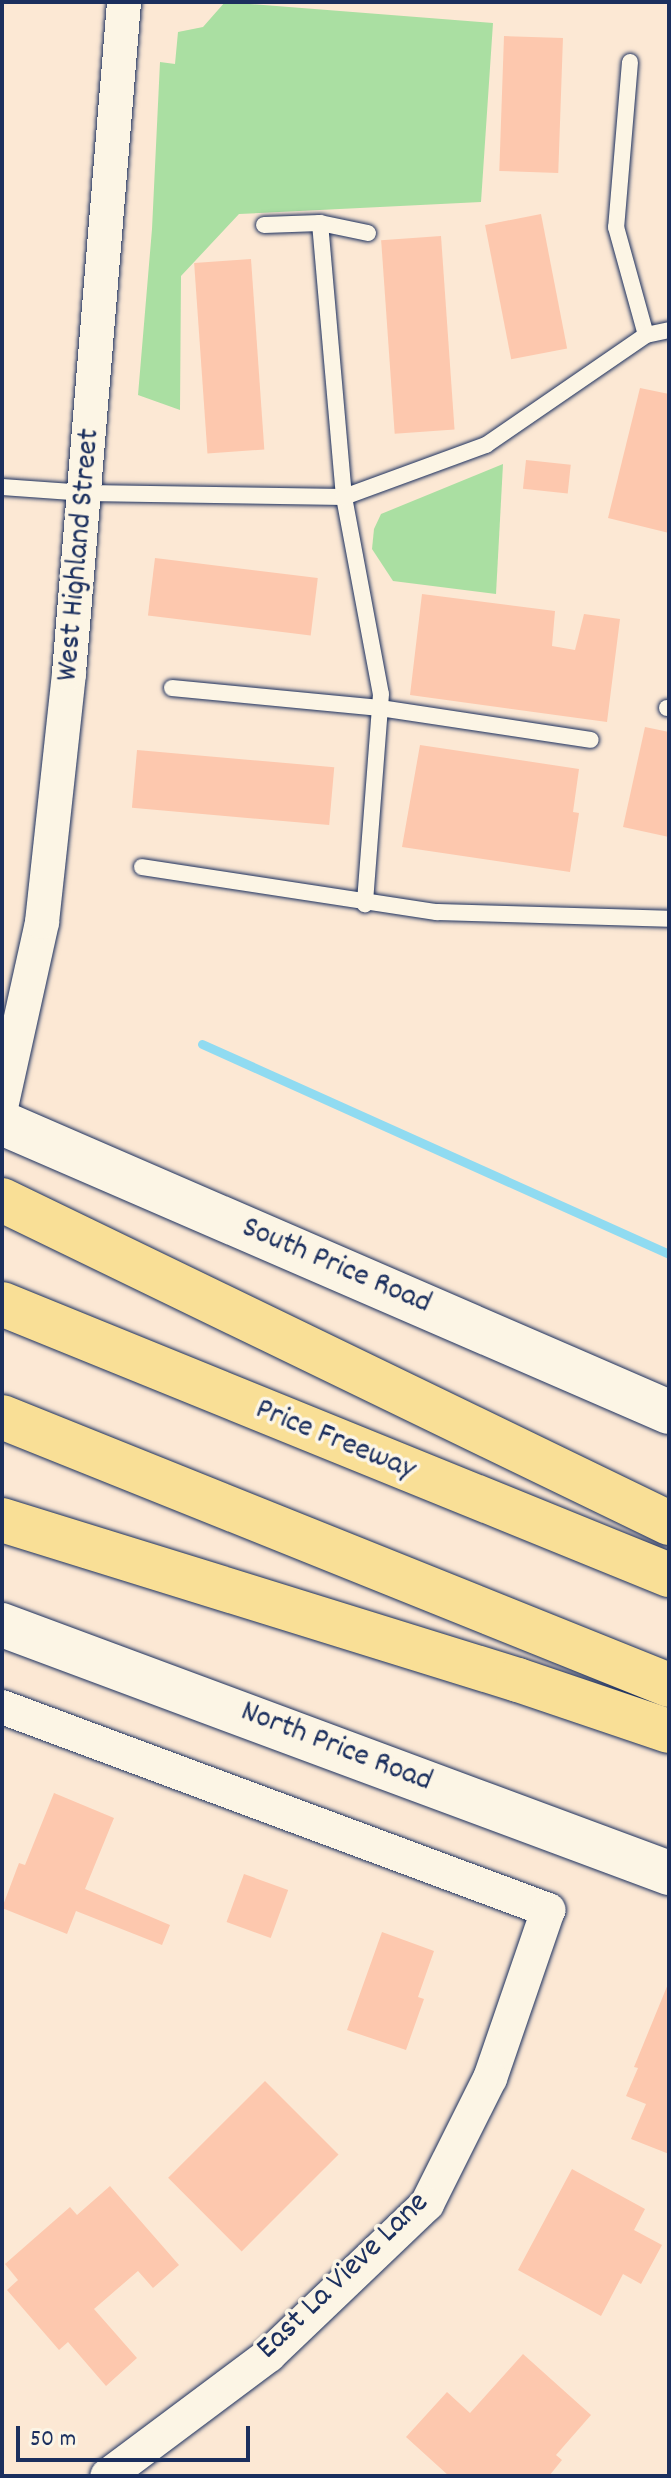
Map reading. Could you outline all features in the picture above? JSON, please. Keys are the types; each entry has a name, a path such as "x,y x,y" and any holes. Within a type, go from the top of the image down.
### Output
{"highway":[{"path":"2,1200 669,1523"},
{"name":"Price Freeway","path":"2,1304 669,1575"},
{"path":"2,1417 669,1685"},
{"path":"2,1520 518,1680 669,1731"}],"main road":[{"name":"South Price Road","path":"2,1123 669,1412"},
{"name":"North Price Road","path":"2,1625 669,1873"}],"street":[{"name":"West Highland Street","path":"2,1103 42,922 86,493 124,2"},
{"name":"East La Vieve Lane","path":"2,1707 548,1910 490,2078 427,2204 269,2355 107,2476"}],"lane":[{"path":"630,62 616,227 646,335"},
{"path":"264,225 320,223 368,233"},
{"path":"320,223 344,497 381,694 365,904"},
{"path":"2,487 86,493 344,497 486,445 646,335 669,330"},
{"path":"172,688 380,708 591,740"},
{"path":"142,867 365,904 437,912 669,919"}],"green space":[{"path":"225,2 493,23 481,202 239,214 181,276 180,410 138,395 152,229 160,62 175,64 178,32 203,27"},
{"path":"503,464 496,594 393,581 372,549 374,529 381,514"}],"building":[{"path":"504,36 563,38 558,173 499,171"},
{"path":"541,214 567,348 511,359 485,225"},
{"path":"441,236 455,430 395,434 381,240"},
{"path":"251,259 264,450 207,454 194,263"},
{"path":"640,388 669,394 669,533 608,518"},
{"path":"526,460 571,465 568,494 523,489"},
{"path":"155,558 318,578 311,636 148,616"},
{"path":"422,594 555,611 552,646 575,650 584,614 620,619 607,722 410,695"},
{"path":"645,727 669,732 669,837 623,827"},
{"path":"420,745 579,769 573,812 579,813 570,872 402,847"},
{"path":"137,750 334,767 329,825 132,808"},
{"path":"54,1793 114,1818 85,1889 170,1925 162,1945 76,1911 67,1934 2,1908 19,1863 25,1865"},
{"path":"244,1874 288,1890 271,1938 227,1922"},
{"path":"382,1932 434,1951 418,1997 424,1999 406,2050 347,2030"},
{"path":"668,1984 669,2154 631,2139 646,2104 626,2096 638,2068 634,2067"},
{"path":"265,2081 339,2155 242,2251 168,2178"},
{"path":"572,2169 645,2209 634,2230 662,2245 641,2284 623,2274 601,2316 518,2270"},
{"path":"110,2186 179,2265 153,2288 138,2271 94,2309 137,2358 106,2386 68,2342 59,2350 7,2290 18,2280 5,2264 70,2207 77,2215"},
{"path":"523,2354 591,2415 556,2455 562,2460 549,2476 449,2476 406,2437 447,2392 470,2413"}],"waterway":[{"path":"202,1044 669,1254"}]}
